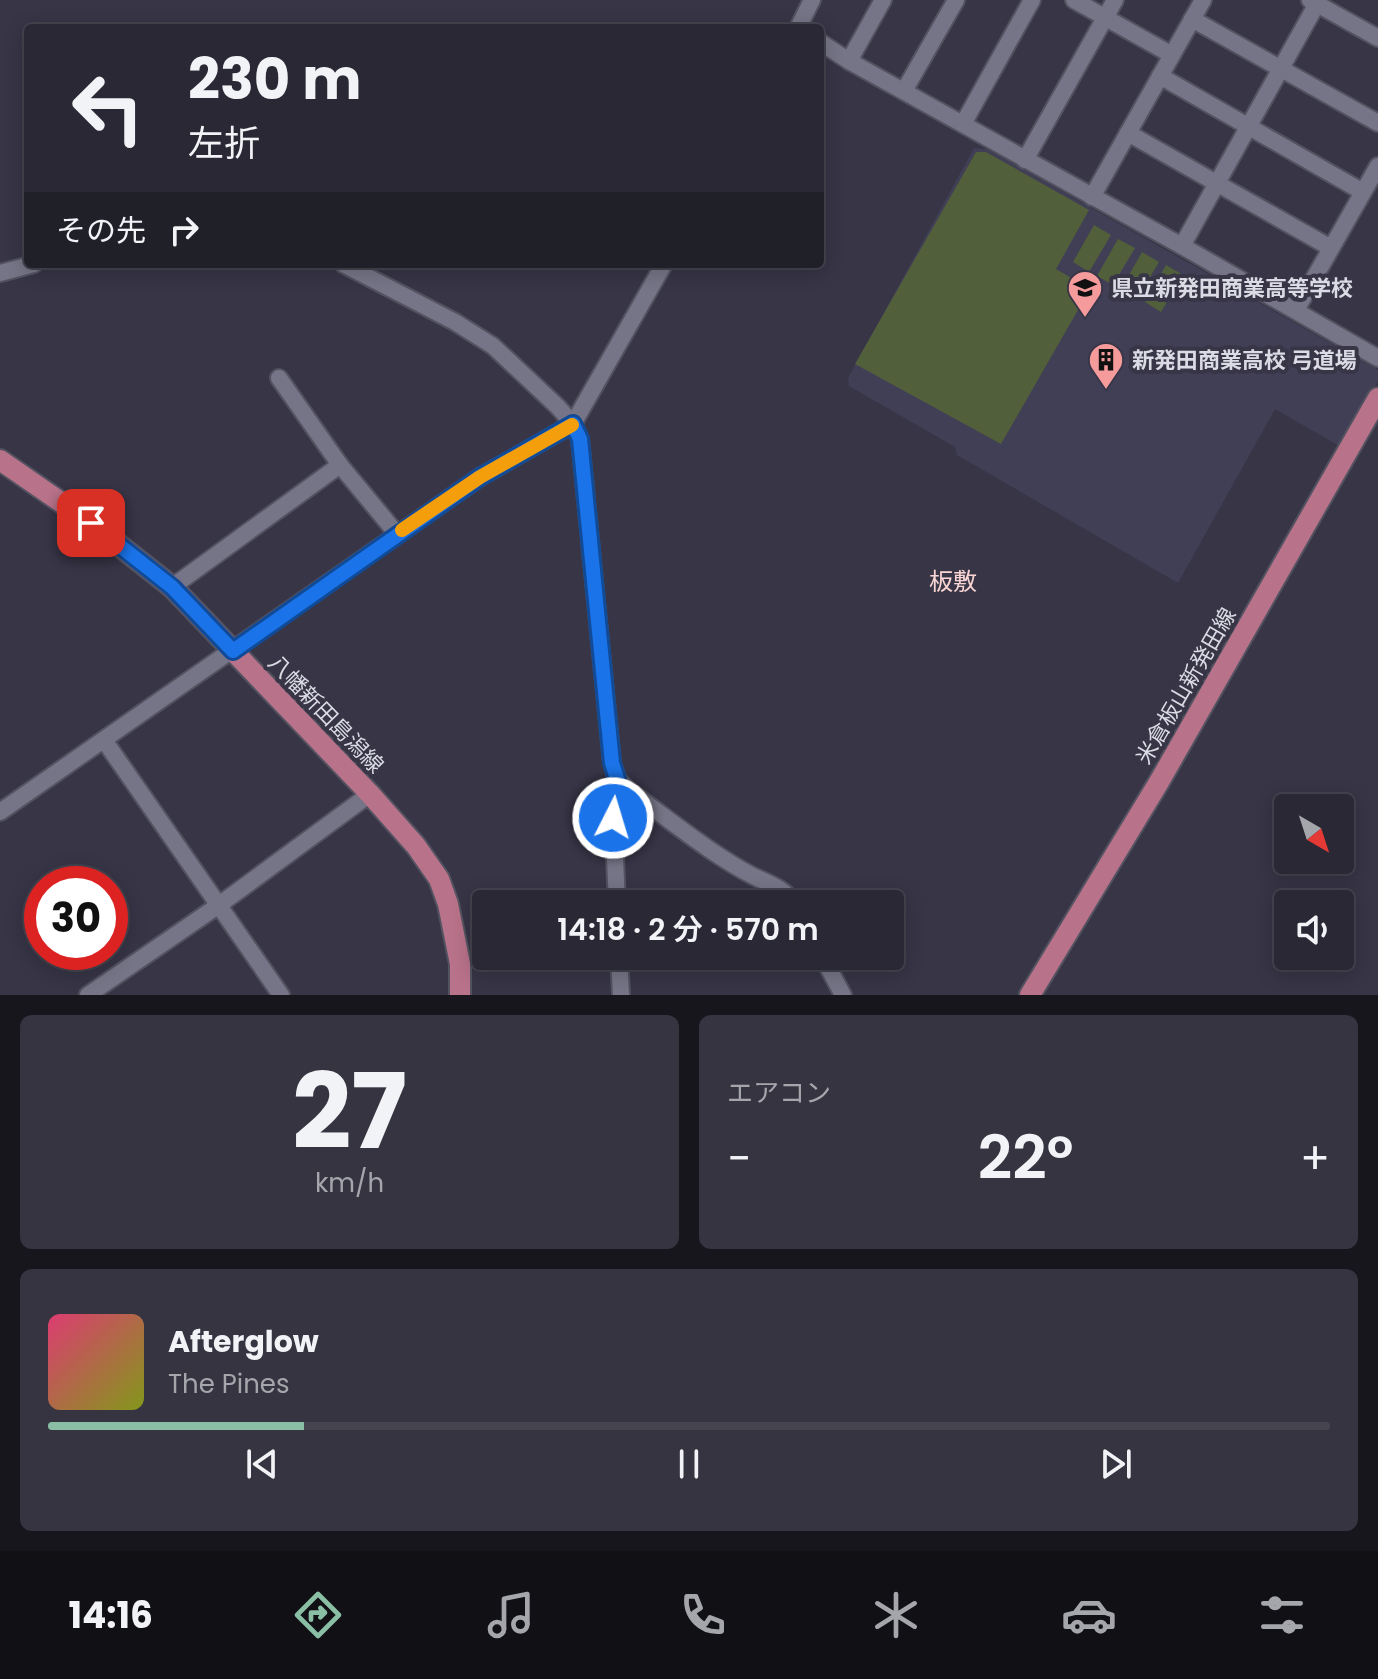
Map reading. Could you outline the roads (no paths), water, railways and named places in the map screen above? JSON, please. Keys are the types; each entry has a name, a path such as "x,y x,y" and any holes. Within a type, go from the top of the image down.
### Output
{"main road":[{"name":"米倉板山新発田線","path":"1030,995 1159,782 1378,398"},
{"name":"八幡新田島潟線","path":"0,460 91,523 172,587 416,846 439,879 448,904 460,964 460,995"}],"street":[{"path":"800,24 812,0"},
{"path":"849,61 883,0"},
{"path":"904,91 956,0"},
{"path":"963,124 1032,0"},
{"path":"1074,0 1172,55"},
{"path":"1025,160 1115,0"},
{"path":"1092,197 1203,0"},
{"path":"1182,246 1315,1 1377,36"},
{"path":"1192,19 1378,123"},
{"path":"824,45 1378,358"},
{"path":"1160,76 1363,192"},
{"path":"1128,133 1331,248"},
{"path":"1296,310 1378,166"},
{"path":"0,273 24,267"},
{"path":"351,268 455,322 493,346 573,424 580,439 612,763 617,779 628,790 739,868 782,890"},
{"path":"0,812 480,477 573,424 662,268"},
{"path":"279,378 340,465 397,534"},
{"path":"172,587 340,465"},
{"path":"104,740 281,995"},
{"path":"616,890 612,790 617,779"},
{"path":"88,995 219,905 370,794"},
{"path":"620,970 621,995"},
{"path":"830,970 843,995"}],"place":[{"name":"県立新発田商業高等学校","path":"1085,319"},
{"name":"新発田商業高校 弓道場","path":"1106,391"}],"district":[{"name":"板敷","path":"953,581"}]}
